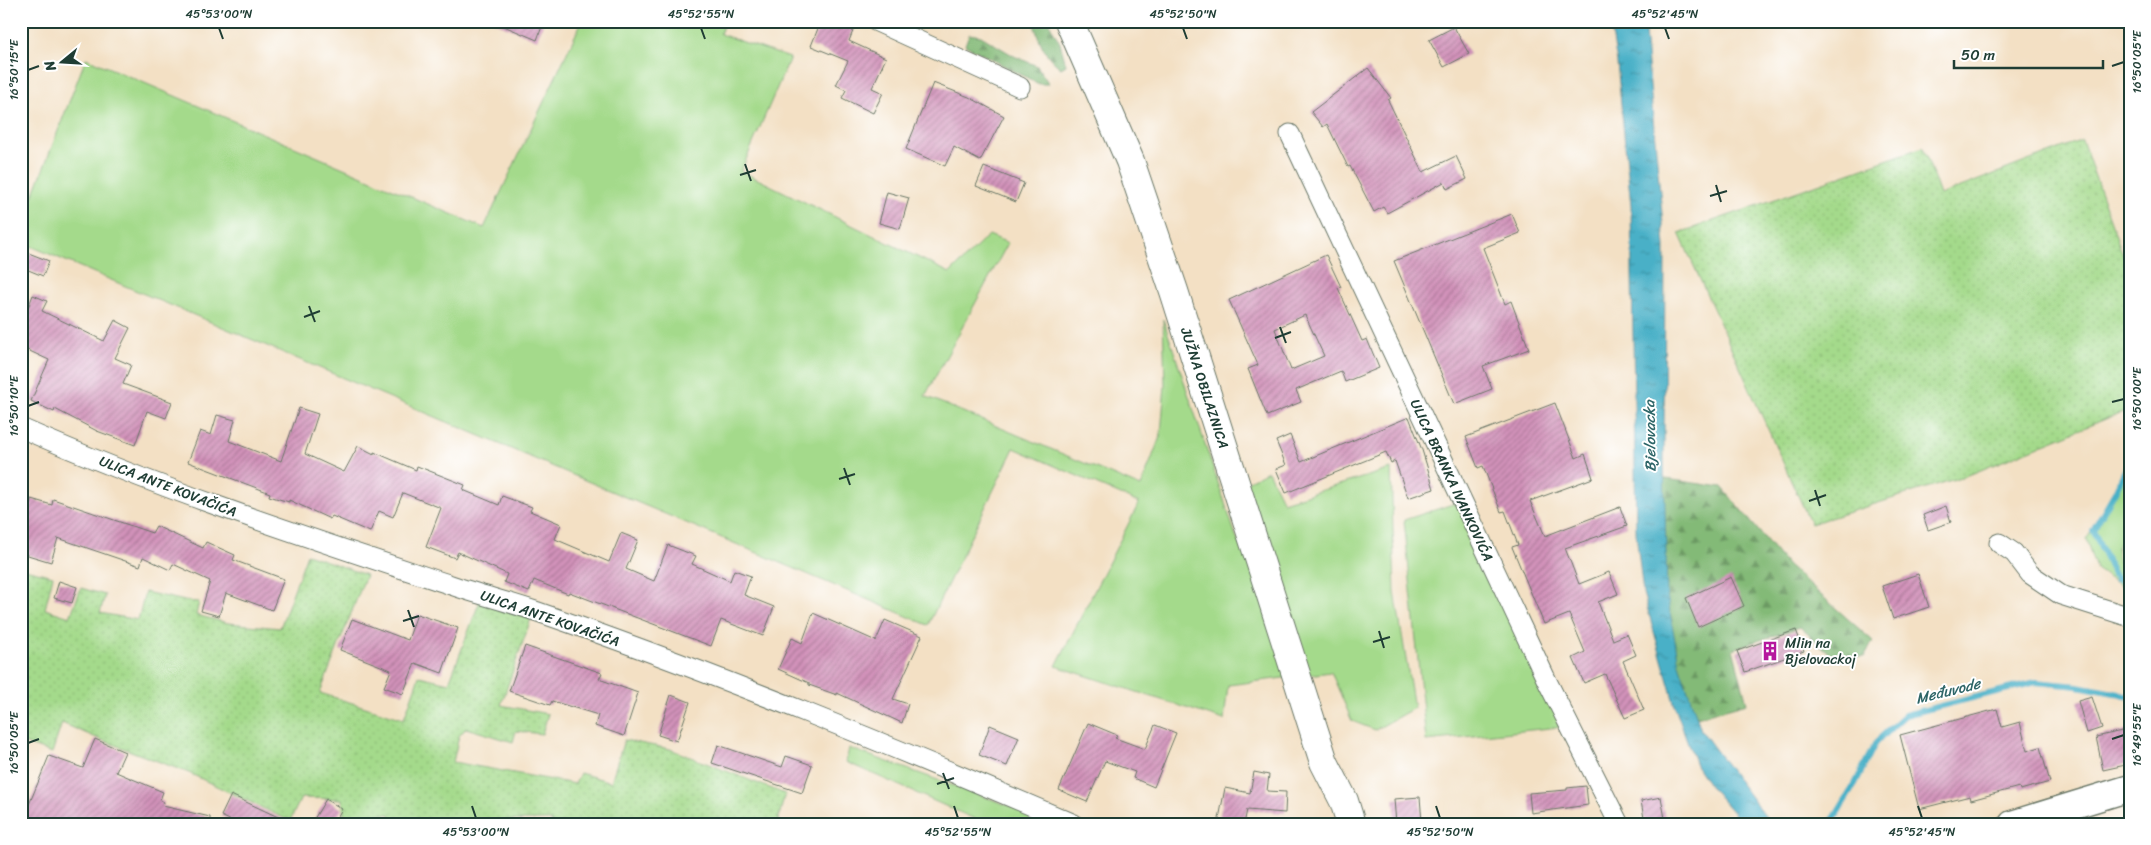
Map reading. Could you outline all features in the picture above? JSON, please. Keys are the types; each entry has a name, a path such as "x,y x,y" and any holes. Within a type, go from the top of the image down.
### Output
{"main road":[{"name":"JUŽNA OBILAZNICA","path":"1069,21 1130,161 1174,291 1324,762 1334,824"},
{"name":"JUŽNA OBILAZNICA","path":"1324,762 1344,801 1351,824"},
{"path":"2012,824 2130,788"}],"street":[{"path":"875,21 1020,87"},
{"name":"ULICA BRANKA IVANKOVIĆA","path":"1290,134 1547,681 1619,824"},
{"name":"ULICA ANTE KOVAČIĆA","path":"21,428 75,451 227,509 463,589 534,610 763,694 914,755 1074,824"},
{"path":"1998,543 2014,553 2030,574 2061,595 2130,617"}],"green space":[{"path":"582,21 725,21 720,34 790,58 741,171 950,273 989,235 1008,243 925,396 1141,487 1161,434 1165,385 1163,319 1237,539 1245,549 1237,487 1268,471 1283,502 1391,469 1395,592 1414,708 1375,730 1352,721 1331,672 1228,685 1224,720 1056,666 1139,503 1014,448 928,625 21,242 21,227 86,58 484,228"},
{"path":"1033,21 1048,21 1060,43 1066,65 1061,68 1046,53"},
{"path":"969,34 981,36 1014,56 1037,66 1049,84 1039,84 965,45"},
{"path":"2082,140 2130,275 2130,409 1971,474 1811,524 1679,233 1923,147 1940,195"},
{"path":"2130,459 2129,533 2120,542 2116,550 2122,570 2130,574 2130,589 2125,589 2096,569 2086,539 2115,492"},
{"path":"1652,477 1722,487 1788,566 1873,641 1864,657 1835,658 1800,627 1733,649 1747,703 1686,720 1652,609"},
{"path":"1462,501 1569,726 1426,741 1404,520"},
{"path":"307,554 366,575 320,693 404,719 419,676 449,683 482,595 534,610 501,705 548,714 542,734 516,731 513,742 466,728 459,736 453,762 575,784 580,773 611,782 624,740 670,749 785,794 777,824 552,824 551,820 439,821 438,824 392,824 390,814 344,815 342,799 301,798 290,821 189,773 62,723 52,753 21,742 21,568 53,576 45,609 70,617 81,588 105,595 100,613 138,620 145,592 185,601 199,602 196,615 228,623 280,628"},
{"path":"849,748 1060,824 986,824 846,762"}],"water":[{"name":"Bjelovacka","path":"1610,21 1644,21 1665,246 1664,463 1667,595 1679,664 1701,730 1771,824 1743,824 1710,786 1696,765 1677,713 1643,593 1636,533 1631,206 1617,63"}],"building":[{"path":"492,21 544,21 537,40"},
{"path":"821,21 857,21 849,41 886,58 872,88 883,93 873,113 842,98 846,90 836,85 848,61 811,46"},
{"path":"1454,27 1469,54 1444,67 1429,40"},
{"path":"1368,68 1391,98 1388,100 1423,172 1456,156 1467,179 1447,189 1444,182 1387,213 1383,207 1374,212 1350,166 1348,167 1327,124 1323,127 1311,112"},
{"path":"933,83 969,97 1004,116 980,161 954,147 945,166 906,149"},
{"path":"984,167 1024,183 1016,202 976,186"},
{"path":"887,192 909,198 900,229 879,223"},
{"path":"1512,214 1520,233 1483,248 1505,304 1511,301 1529,349 1483,366 1492,389 1454,404 1394,261"},
{"path":"21,250 49,261 43,276 21,267"},
{"path":"1326,255 1341,287 1338,288 1362,341 1367,339 1379,368 1345,382 1341,371 1296,390 1301,402 1267,416 1248,369 1258,365 1229,300","holes":["1305,315 1324,356 1291,370 1275,329"]},
{"path":"33,295 47,301 42,311 104,341 115,320 130,328 115,358 131,365 123,384 172,402 166,418 147,411 135,445 97,431 55,409 54,412 31,401 49,360 21,347 21,307 27,310"},
{"path":"1555,403 1576,458 1585,454 1593,478 1530,501 1545,536 1620,507 1627,526 1565,548 1579,584 1609,572 1618,594 1598,602 1613,640 1627,634 1636,655 1623,661 1644,710 1625,718 1605,674 1584,683 1573,658 1585,652 1569,614 1544,624 1512,547 1518,545 1505,511 1501,512 1483,466 1478,468 1466,437"},
{"path":"299,408 318,414 305,454 344,472 358,446 416,470 417,466 465,485 463,490 499,505 502,496 532,507 530,511 561,524 555,539 609,562 621,533 638,540 626,569 654,581 668,545 696,556 692,564 730,581 734,570 751,576 744,595 774,607 763,636 721,620 711,646 534,580 529,592 504,582 507,574 458,552 455,558 426,547 441,508 403,493 393,517 379,511 370,532 332,516 330,519 289,500 289,502 269,496 270,493 188,462 200,431 211,435 217,415 235,420 229,441 281,461"},
{"path":"1409,417 1434,489 1408,498 1395,461 1391,463 1386,452 1286,493 1276,469 1286,465 1276,441 1290,435 1301,462"},
{"path":"31,499 52,505 53,499 152,533 156,526 203,548 206,542 235,555 233,560 284,579 272,610 226,593 219,616 201,611 210,581 173,564 170,570 143,557 140,566 58,538 51,562 21,553 21,510 28,513"},
{"path":"1946,506 1951,522 1928,530 1923,515"},
{"path":"1918,574 1929,607 1893,619 1882,586"},
{"path":"1731,577 1744,606 1698,627 1686,598"},
{"path":"59,581 77,587 72,603 54,598"},
{"path":"813,613 876,641 885,620 922,636 893,699 908,704 902,723 837,693 837,695 809,685 809,683 778,669 792,638 802,643"},
{"path":"417,614 458,628 442,673 415,663 403,694 384,687 391,670 340,650 352,619 408,640"},
{"name":"Mlin na Bjelovackoj","path":"1796,630 1804,651 1745,672 1737,651"},
{"path":"525,646 602,673 599,679 638,693 624,736 595,726 598,715 552,701 550,705 509,691"},
{"path":"671,695 690,702 677,741 658,735"},
{"path":"2092,697 2102,728 2087,733 2078,701"},
{"path":"1997,709 2002,727 2020,722 2027,751 2040,747 2050,782 2020,790 2019,787 1971,800 1970,796 1919,809 1900,735"},
{"path":"1088,723 1117,735 1115,738 1145,749 1155,725 1176,733 1154,787 1133,778 1135,772 1105,761 1087,802 1059,790"},
{"path":"990,725 1019,737 1007,766 979,755"},
{"path":"2130,729 2130,764 2103,770 2096,737"},
{"path":"95,739 125,752 116,772 163,792 160,800 164,802 163,806 210,817 210,824 21,824 49,756 83,768"},
{"path":"718,745 782,767 786,756 812,765 802,793 712,763"},
{"path":"1254,772 1269,775 1267,791 1286,792 1285,813 1247,810 1244,824 1218,824 1225,788 1250,793"},
{"path":"1586,786 1588,805 1531,813 1529,793 1567,790 1567,788"},
{"path":"231,795 293,824 238,824 221,816"},
{"path":"1420,797 1422,822 1396,824 1394,799"},
{"path":"1661,797 1666,824 1645,824 1641,801"},
{"path":"326,799 342,809 333,824 311,824"}],"waterway":[{"name":"Međuvode","path":"2130,459 2115,492 2093,530 2116,579 2130,584"},
{"name":"Međuvode","path":"1829,824 1855,784 1876,742 1905,715 2036,682 2078,686 2130,696"}],"place":[{"name":"Mlin na Bjelovackoj","path":"1770,651"}]}
